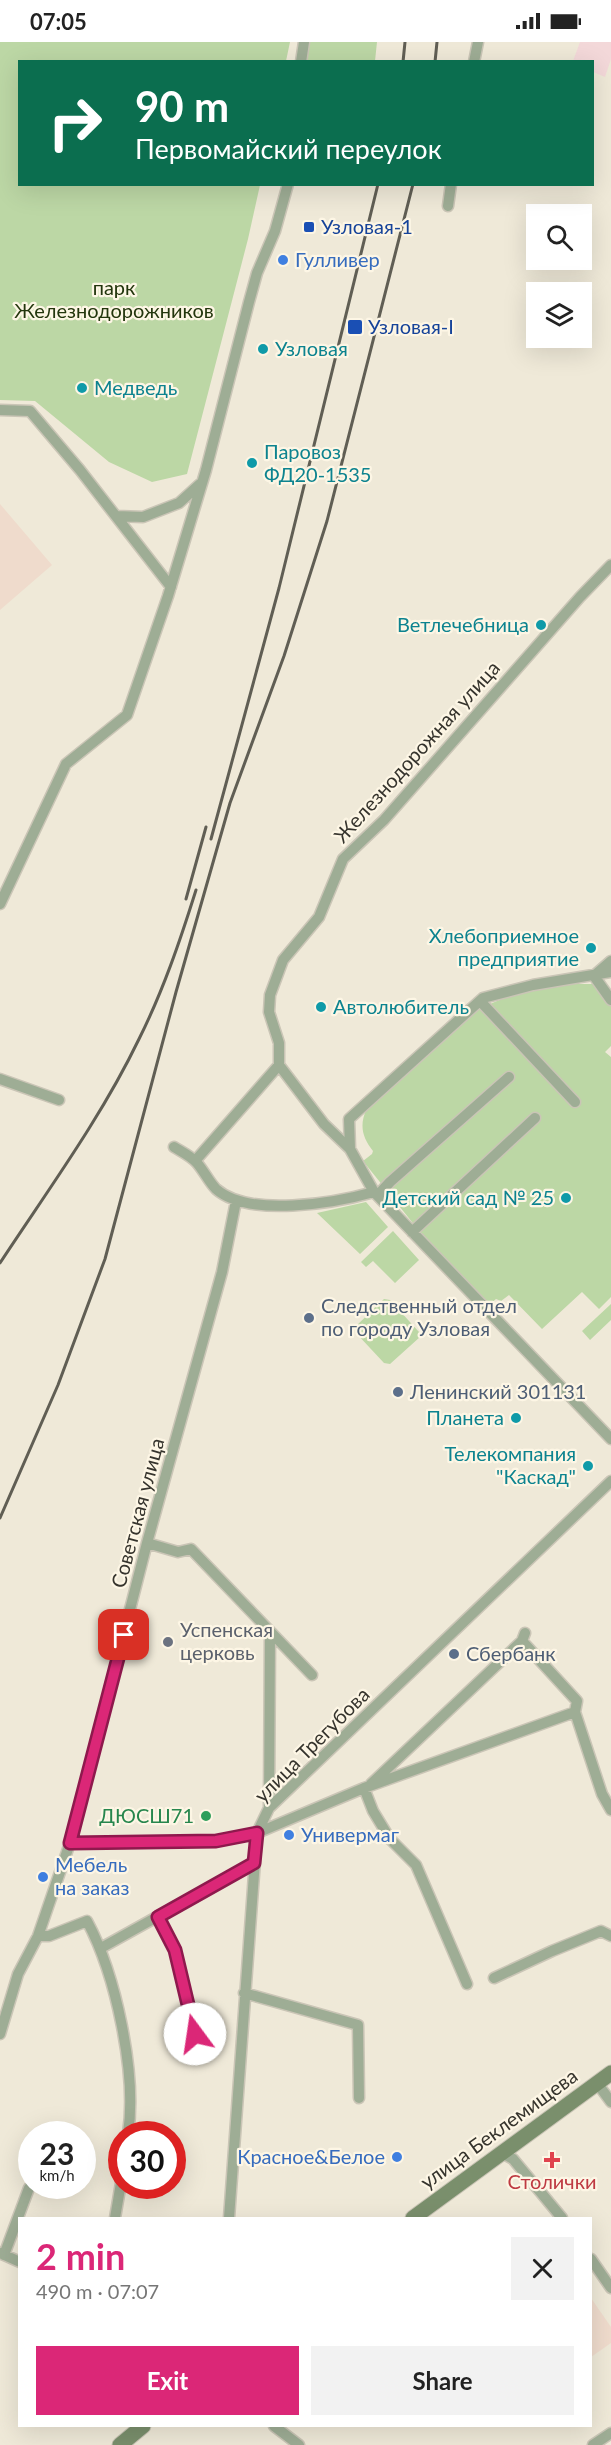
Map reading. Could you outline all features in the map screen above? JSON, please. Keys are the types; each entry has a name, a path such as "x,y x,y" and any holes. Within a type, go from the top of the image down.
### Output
{"main road":[{"name":"улица Беклемищева","path":"414,2217 611,2073"},
{"path":"120,2445 142,2427"}],"street":[{"path":"302,60 303,42"},
{"path":"474,60 478,42"},
{"path":"0,904 66,764 127,715 171,586 203,480 257,273 275,231 287,186"},
{"path":"448,206 452,186"},
{"path":"0,410 30,411 117,516 171,586"},
{"path":"117,516 143,517 179,503 203,480"},
{"name":"Железнодорожная улица","path":"279,1065 279,1043 269,1012 270,995 283,960 319,917 343,859 384,820 580,597 611,565"},
{"path":"594,976 611,961"},
{"path":"350,1149 349,1119 480,1001 533,985 611,972"},
{"path":"594,976 611,1000"},
{"path":"480,1001 574,1102"},
{"path":"195,1161 279,1065 324,1124 350,1149 376,1194 611,1439"},
{"path":"174,1146 195,1161 216,1189 236,1202 304,1205 376,1194 509,1077"},
{"path":"0,1079 58,1100"},
{"path":"412,1232 535,1118"},
{"name":"Советская улица","path":"0,2034 18,1974 38,1936 70,1843 147,1543 222,1272 236,1202"},
{"name":"улица Трегубова","path":"257,1833 269,1808 611,1481"},
{"path":"147,1543 178,1552 191,1549 312,1675"},
{"path":"269,1808 270,1631"},
{"path":"467,1984 416,1865 390,1839 373,1811 366,1787 523,1637 577,1701 575,1712 602,1794 611,1810"},
{"name":"улица Трегубова","path":"257,1833 366,1787 575,1712"},
{"path":"70,1843 216,1841 257,1833 229,2217"},
{"path":"101,1948 254,1863"},
{"path":"158,1917 175,1950 195,2034"},
{"path":"38,1936 49,1936 87,1921 101,1948 126,2044 129,2074 128,2121"},
{"path":"494,1978 601,1931 611,1936"},
{"path":"244,1993 358,2025 359,2098"},
{"path":"597,2083 611,2102"},
{"path":"502,2153 513,2159 561,2217"},
{"path":"18,2261 2,2254 24,2199"},
{"path":"115,2217 118,2199"},
{"path":"592,2260 611,2288"},
{"path":"275,2427 294,2444"},
{"path":"593,2445 611,2433"}],"shaded area":[{"path":"580,42 611,42 611,59 605,77 594,72 594,60 573,60"},
{"path":"0,504 52,565 0,610"},
{"path":"592,2299 611,2327 611,2343 592,2356"}],"green space":[{"name":"парк Железнодорожников","path":"0,42 290,42 286,60 18,60 18,186 260,186 187,474 152,482 109,462 35,401 0,400"},
{"path":"306,42 377,42 375,60 303,60"},
{"path":"565,984 593,984 611,1004 611,1046 605,1052 611,1057 611,1297 599,1309 582,1292 542,1329 509,1295 501,1301 496,1299 489,1305 420,1232 363,1161 373,1151 366,1141 362,1125 367,1108 478,1009 509,996"},
{"path":"366,1202 388,1227 360,1254 317,1213"},
{"path":"393,1231 419,1260 395,1283 373,1261 366,1267 361,1262"},
{"path":"384,1299 390,1300 419,1332 420,1337 390,1364 384,1363 356,1333 355,1327"},
{"path":"611,1304 611,1320 590,1340 582,1331"}],"railway":[{"path":"403,60 405,42"},
{"path":"435,60 437,42"},
{"path":"211,839 279,588 378,186"},
{"path":"0,1518 58,1385 105,1259 176,992 230,803 284,656 327,521 412,186"},
{"path":"186,899 206,827"},
{"path":"0,1263 73,1153 124,1068 148,1021 163,984 196,890"}],"place":[{"name":"Узловая-1","path":"309,227"},
{"name":"Гулливер","path":"283,260"},
{"name":"Узловая-I","path":"355,327"},
{"name":"Узловая","path":"263,349"},
{"name":"Медведь","path":"82,388"},
{"name":"Паровоз ФД20-1535","path":"252,463"},
{"name":"Ветлечебница","path":"541,625"},
{"name":"Хлебоприемное предприятие","path":"591,948"},
{"name":"Автолюбитель","path":"321,1007"},
{"name":"Детский сад № 25","path":"566,1198"},
{"name":"Следственный отдел по городу Узловая","path":"309,1318"},
{"name":"Ленинский 301131","path":"398,1392"},
{"name":"Планета","path":"516,1418"},
{"name":"Телекомпания \"Каскад\"","path":"588,1466"},
{"name":"Успенская церковь","path":"168,1642"},
{"name":"Сбербанк","path":"454,1654"},
{"name":"ДЮСШ71","path":"206,1816"},
{"name":"Универмаг","path":"289,1835"},
{"name":"Мебель на заказ","path":"43,1877"},
{"name":"Красное&Белое","path":"397,2157"},
{"name":"Столички","path":"552,2160"}],"route":[{"path":"124,1635 70,1843 216,1841 257,1833 254,1863 158,1917 175,1950 195,2034"}]}
